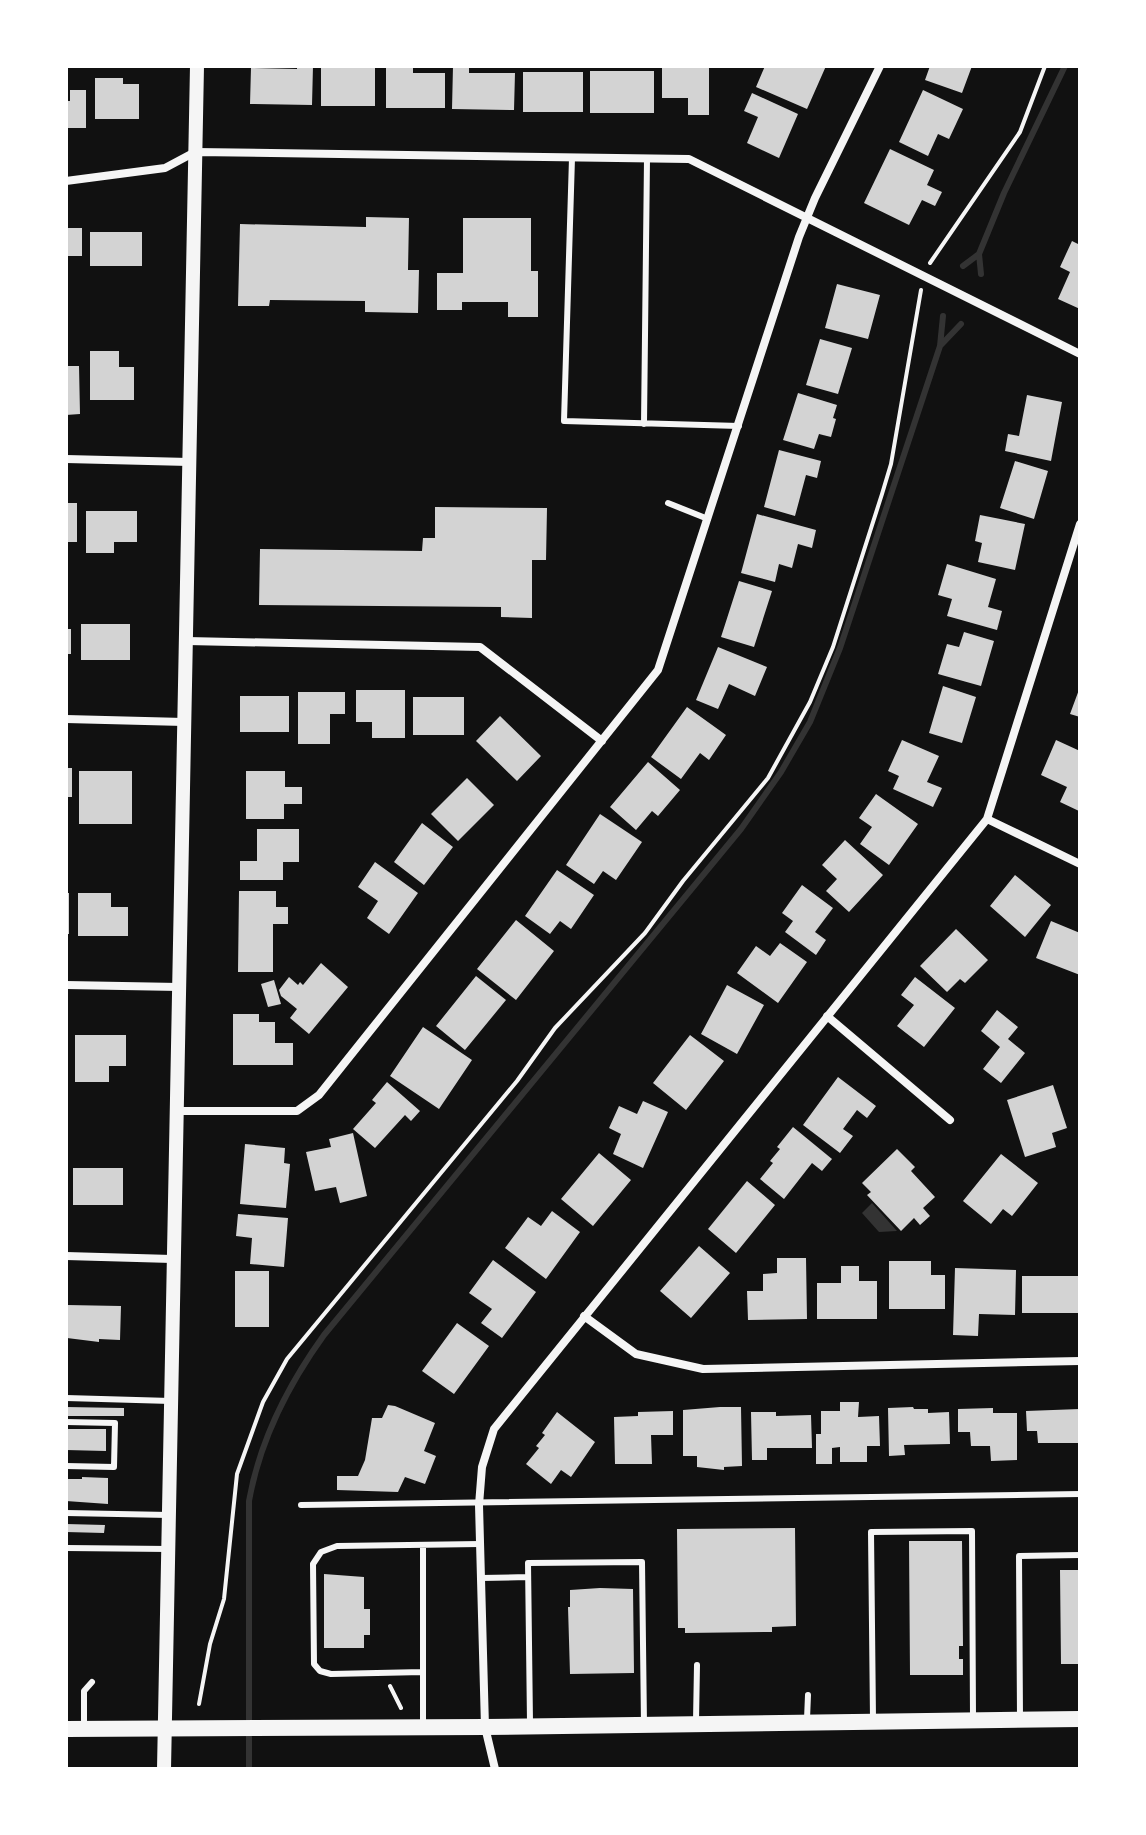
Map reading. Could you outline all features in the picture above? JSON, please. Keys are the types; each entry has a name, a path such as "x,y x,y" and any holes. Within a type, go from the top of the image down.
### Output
{"main road":[{"path":"66,1729 530,1727 1080,1719"}],"street":[{"path":"164,1769 197,66"},
{"path":"177,1111 297,1111 319,1095 658,670 806,218 880,66"},
{"path":"66,181 165,168 195,152 689,159 1080,354"},
{"path":"66,459 189,462"},
{"path":"495,1769 485,1727 479,1505 482,1467 494,1429 987,819 1080,524"},
{"path":"187,641 480,647 602,741"},
{"path":"66,719 184,722"},
{"path":"987,819 1080,864"},
{"path":"66,985 179,987"},
{"path":"827,1016 950,1120"},
{"path":"66,1256 172,1259"},
{"path":"584,1316 636,1354 703,1369 1080,1361"}],"lane":[{"path":"572,158 564,421 739,426"},
{"path":"644,424 647,159"},
{"path":"668,503 708,519"},
{"path":"66,1398 171,1401"},
{"path":"66,1422 115,1423 114,1467 66,1466"},
{"path":"301,1505 479,1505 1080,1494"},
{"path":"66,1513 169,1515"},
{"path":"873,1722 871,1532 972,1531 973,1721"},
{"path":"423,1672 331,1674 320,1671 314,1664 313,1564 321,1552 337,1546 480,1544"},
{"path":"423,1545 423,1728"},
{"path":"66,1548 169,1549"},
{"path":"1020,1720 1019,1556 1080,1555"},
{"path":"530,1727 528,1563 642,1562 644,1725"},
{"path":"481,1578 528,1577"},
{"path":"696,1724 697,1665"},
{"path":"84,1729 84,1691 92,1682"},
{"path":"807,1723 808,1695"}],"path":[{"path":"199,1704 210,1644 224,1599 237,1474 263,1402 287,1359 517,1081 555,1028 645,933 683,881 768,778 810,702 833,647 891,464 924,276 931,260 1020,132 1045,66"},
{"path":"390,1686 401,1708"}],"shaded area":[{"path":"872,1203 897,1231 879,1232 862,1213"}],"building":[{"path":"297,66 313,66 312,105 250,104 251,68 297,69"},
{"path":"321,66 375,66 375,106 321,106"},
{"path":"386,66 413,66 413,73 445,73 445,108 386,108"},
{"path":"453,66 469,66 469,73 515,73 514,110 452,109"},
{"path":"662,66 709,66 709,115 688,115 688,98 662,98"},
{"path":"765,66 826,66 807,109 756,87"},
{"path":"930,66 972,66 962,93 925,80"},
{"path":"590,71 654,71 654,113 590,113"},
{"path":"523,72 583,72 583,112 523,112"},
{"path":"95,78 123,78 123,84 139,84 139,119 95,119"},
{"path":"70,90 86,90 86,128 66,128 66,101 70,101"},
{"path":"923,90 963,109 949,139 938,134 928,156 899,142"},
{"path":"752,93 798,114 779,158 747,143 758,117 744,111"},
{"path":"890,149 934,170 927,185 942,192 935,206 922,200 909,225 864,203"},
{"path":"366,217 409,218 408,270 419,270 418,313 365,312 365,301 270,300 269,306 238,306 240,224 366,227"},
{"path":"463,218 531,218 531,271 538,271 538,317 508,317 508,302 462,302 462,310 437,310 437,273 463,273"},
{"path":"66,228 82,228 82,256 66,256"},
{"path":"90,232 142,232 142,266 90,266"},
{"path":"1072,241 1080,245 1080,309 1058,299 1070,272 1060,267"},
{"path":"837,284 880,295 868,339 825,328"},
{"path":"820,339 852,348 838,394 806,385"},
{"path":"90,351 119,351 119,367 134,367 134,400 90,400"},
{"path":"66,366 79,366 80,414 66,415"},
{"path":"798,393 837,405 831,437 819,434 814,449 783,440"},
{"path":"1027,395 1062,402 1051,461 1005,451 1008,434 1019,436"},
{"path":"779,450 821,461 817,478 806,475 795,516 764,507"},
{"path":"1015,461 1048,471 1034,519 1000,508"},
{"path":"66,503 77,503 77,542 66,542"},
{"path":"435,507 547,508 546,560 532,560 532,618 501,617 501,607 259,605 260,549 422,551 423,538 435,538"},
{"path":"86,511 137,511 137,542 114,542 114,553 86,553"},
{"path":"757,514 816,530 812,548 798,544 792,568 779,564 775,582 741,573"},
{"path":"980,515 1025,524 1015,570 978,562 982,543 975,541"},
{"path":"947,564 996,579 988,607 1002,611 997,630 947,616 952,599 938,595"},
{"path":"739,581 772,591 754,647 721,637"},
{"path":"81,624 130,624 130,660 81,660"},
{"path":"66,629 71,629 71,654 66,654"},
{"path":"964,632 994,641 981,686 938,674 947,644 959,647"},
{"path":"718,647 767,667 755,696 729,684 718,709 696,700"},
{"path":"943,686 976,697 962,743 929,733"},
{"path":"1080,687 1080,717 1070,714"},
{"path":"356,690 405,690 405,738 372,738 372,722 356,722"},
{"path":"298,692 345,692 345,714 330,714 330,744 298,744"},
{"path":"240,696 289,696 289,732 240,732"},
{"path":"413,697 464,697 464,735 413,735"},
{"path":"687,707 726,735 709,760 700,753 681,779 651,757"},
{"path":"500,716 541,756 517,781 476,741"},
{"path":"902,740 939,756 927,782 942,788 933,807 893,789 899,776 888,771"},
{"path":"1056,740 1080,751 1079,811 1060,802 1067,787 1041,775"},
{"path":"648,762 680,790 658,816 652,811 636,830 610,807"},
{"path":"66,768 72,768 72,797 66,797"},
{"path":"79,771 132,771 132,824 79,824"},
{"path":"246,771 285,771 285,787 302,787 302,804 284,804 284,819 246,819"},
{"path":"467,778 494,805 458,841 431,814"},
{"path":"876,794 918,824 889,865 860,844 872,827 859,818"},
{"path":"600,814 642,842 616,880 603,871 594,884 566,865"},
{"path":"422,823 453,847 424,885 394,862"},
{"path":"257,829 299,829 299,862 283,862 283,880 240,880 240,861 257,861"},
{"path":"845,840 883,875 849,912 826,891 837,879 822,865"},
{"path":"375,862 418,893 389,934 367,918 378,901 358,887"},
{"path":"557,870 594,895 571,929 560,921 550,934 525,916"},
{"path":"1015,875 1051,905 1025,937 990,906"},
{"path":"802,885 833,908 815,932 826,940 816,955 785,932 793,921 782,913"},
{"path":"239,891 276,891 276,907 288,907 288,924 273,924 273,972 238,972"},
{"path":"66,893 69,893 69,934 66,934"},
{"path":"78,893 111,893 111,907 128,907 128,936 78,936"},
{"path":"516,920 554,951 516,1000 477,969"},
{"path":"1051,921 1080,933 1080,975 1036,958"},
{"path":"956,929 988,960 965,983 960,979 947,992 920,966"},
{"path":"780,943 807,962 778,1003 737,973 756,946 770,956"},
{"path":"321,963 348,987 309,1034 290,1018 297,1009 281,996 279,990 289,977 298,985 300,982 303,985"},
{"path":"476,976 506,1000 465,1050 436,1026"},
{"path":"915,977 955,1008 924,1047 897,1026 914,1005 901,995"},
{"path":"274,980 281,1004 268,1007 261,984"},
{"path":"727,985 764,1005 737,1054 701,1034"},
{"path":"997,1010 1018,1027 1008,1039 1025,1053 1001,1083 983,1069 1000,1047 981,1031"},
{"path":"233,1014 259,1014 259,1022 275,1022 275,1043 293,1043 293,1065 233,1065"},
{"path":"423,1027 472,1060 439,1109 390,1076"},
{"path":"75,1035 126,1035 126,1066 109,1066 109,1082 75,1082"},
{"path":"690,1035 724,1061 686,1110 653,1083"},
{"path":"838,1077 876,1106 867,1118 857,1110 843,1129 853,1136 840,1153 803,1125"},
{"path":"387,1082 420,1111 411,1121 405,1115 375,1148 353,1129 376,1103 372,1100"},
{"path":"1053,1085 1067,1128 1052,1133 1056,1147 1025,1157 1007,1100"},
{"path":"643,1101 668,1112 643,1168 613,1154 621,1134 609,1128 619,1106 637,1114"},
{"path":"793,1127 832,1159 822,1171 812,1163 784,1199 760,1179 773,1163 770,1161 780,1149 777,1147"},
{"path":"353,1133 367,1196 340,1203 336,1187 315,1191 306,1152 331,1147 329,1139"},
{"path":"245,1144 285,1148 284,1163 290,1164 286,1208 240,1204"},
{"path":"897,1149 915,1167 911,1171 935,1197 923,1208 930,1216 920,1225 914,1218 901,1231 867,1195 871,1192 862,1183"},
{"path":"599,1153 631,1180 593,1226 561,1199"},
{"path":"1001,1154 1038,1183 1012,1216 1003,1209 991,1224 963,1201"},
{"path":"73,1168 123,1168 123,1205 73,1205"},
{"path":"747,1181 775,1205 736,1253 708,1229"},
{"path":"552,1211 580,1232 546,1279 505,1248 528,1217 541,1226"},
{"path":"238,1214 288,1218 284,1267 250,1264 252,1238 236,1236"},
{"path":"699,1246 730,1273 691,1318 660,1291"},
{"path":"777,1258 806,1258 807,1319 748,1320 747,1291 763,1291 763,1274 777,1273"},
{"path":"493,1260 536,1292 502,1338 481,1323 492,1309 469,1293"},
{"path":"889,1261 931,1261 931,1275 945,1275 945,1309 889,1309"},
{"path":"841,1266 859,1266 859,1281 877,1281 877,1319 817,1319 817,1283 841,1283"},
{"path":"955,1268 1016,1270 1015,1315 979,1314 978,1336 953,1335"},
{"path":"235,1271 269,1271 269,1327 235,1327"},
{"path":"1022,1276 1080,1276 1080,1313 1022,1313"},
{"path":"67,1305 121,1306 120,1340 99,1339 99,1342 67,1338"},
{"path":"457,1323 489,1346 454,1394 422,1371"},
{"path":"840,1402 859,1402 858,1417 879,1416 880,1446 867,1446 867,1462 840,1462 840,1447 832,1448 832,1464 816,1464 816,1434 821,1434 821,1411 840,1411"},
{"path":"388,1405 435,1423 424,1451 436,1456 425,1484 405,1477 398,1492 337,1490 337,1476 358,1476 365,1460 372,1418 382,1418"},
{"path":"66,1407 124,1408 124,1416 66,1416"},
{"path":"741,1407 742,1466 724,1467 724,1470 697,1467 697,1456 683,1456 683,1410"},
{"path":"888,1408 928,1409 928,1413 949,1412 950,1444 904,1445 905,1455 889,1456"},
{"path":"993,1408 993,1413 1017,1413 1017,1460 991,1461 990,1446 971,1446 970,1432 958,1432 958,1409"},
{"path":"1080,1409 1080,1443 1038,1443 1037,1431 1027,1431 1026,1411"},
{"path":"673,1411 673,1435 651,1435 652,1464 615,1464 614,1417 638,1416 638,1412"},
{"path":"557,1412 595,1442 571,1477 561,1470 551,1484 526,1464 539,1448 536,1446 545,1435 542,1433"},
{"path":"751,1412 776,1412 776,1416 811,1415 812,1448 767,1448 767,1460 752,1460"},
{"path":"66,1429 106,1429 106,1451 66,1450"},
{"path":"108,1478 108,1504 66,1501 66,1479"},
{"path":"66,1524 105,1525 104,1533 66,1532"},
{"path":"795,1528 796,1626 772,1627 772,1632 685,1633 685,1628 678,1628 677,1529"},
{"path":"909,1541 962,1541 963,1646 959,1646 959,1659 963,1659 963,1675 910,1675"},
{"path":"1060,1570 1080,1570 1080,1664 1061,1664"},
{"path":"324,1574 364,1577 364,1609 370,1609 370,1635 364,1635 364,1648 324,1648"},
{"path":"633,1589 634,1673 570,1674 570,1590"}],"waterway":[{"path":"981,274 979,254 1004,193 1065,66"},
{"path":"963,266 979,254"},
{"path":"249,1769 249,1501 260,1456 277,1414 324,1335 741,829 781,772 810,722 840,648 940,346 943,316"},
{"path":"940,346 961,324"}]}
